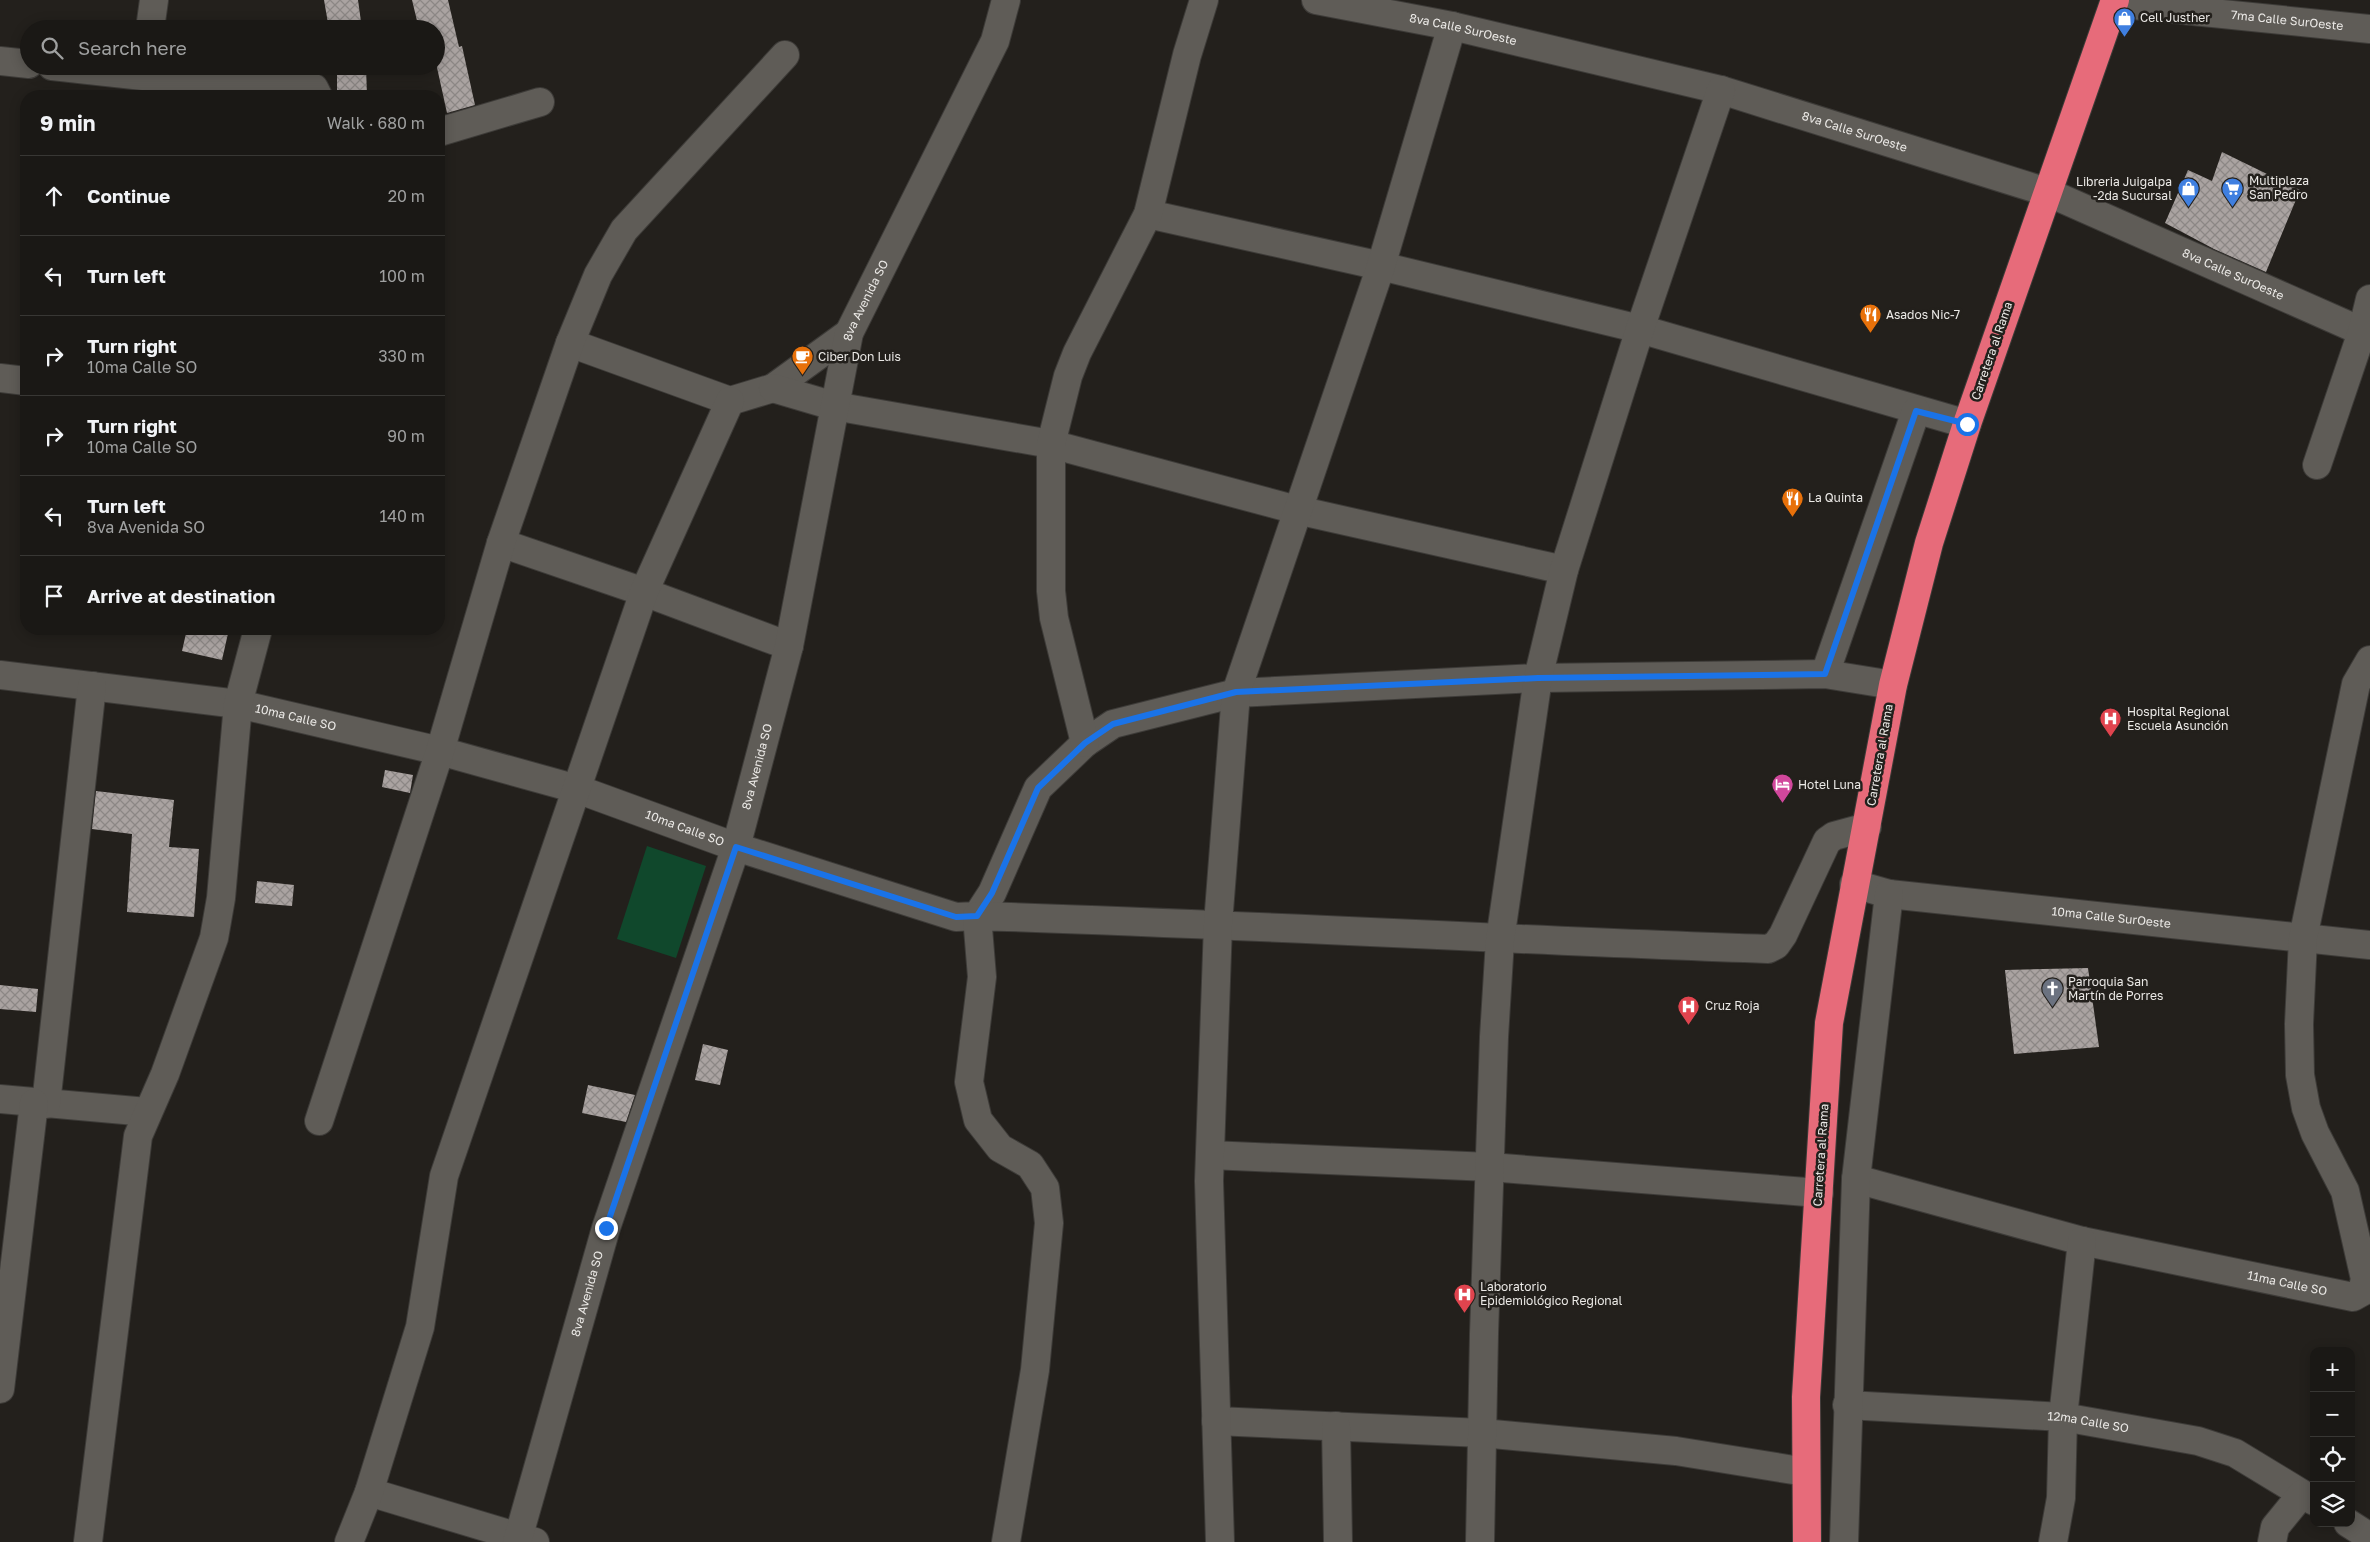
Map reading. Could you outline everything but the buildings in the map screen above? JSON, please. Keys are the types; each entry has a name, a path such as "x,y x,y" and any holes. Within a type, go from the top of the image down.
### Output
{"highway":[{"name":"Carretera al Rama","path":"1807,1542 1806,1397 1829,1023 1893,685 1929,543 1967,424 2114,2"}],"street":[{"path":"151,20 154,0"},
{"name":"8va Avenida SO","path":"523,1540 606,1228 736,847 789,646 849,333 995,41 1006,0"},
{"path":"1085,743 1052,605 1051,444 1068,376 1077,353 1148,214 1187,56 1204,0"},
{"name":"8va Calle SurOeste","path":"1316,0 1452,26 1721,90 2047,192 2366,334"},
{"name":"7ma Calle SurOeste","path":"2114,2 2370,29"},
{"path":"1220,1542 1209,1181 1218,924 1236,692 1381,266 1452,26"},
{"path":"319,1121 440,752 501,543 570,343 598,274 624,230 785,55"},
{"path":"0,60 20,63"},
{"path":"110,75 143,80 286,84 314,88 315,90"},
{"path":"1480,1542 1490,1167 1500,940 1538,678 1564,570 1640,329 1721,90"},
{"path":"445,130 540,102"},
{"path":"1148,214 1381,266 1640,329 1916,411 1967,424"},
{"path":"2317,465 2366,334 2370,299"},
{"path":"570,343 730,401 773,388 849,333"},
{"path":"0,378 20,380"},
{"path":"773,388 834,406 1051,444 1297,510 1564,570"},
{"path":"349,1542 369,1492 420,1327 444,1176 644,592 730,401"},
{"path":"1825,674 1916,411"},
{"path":"501,543 644,592 789,646"},
{"path":"88,1542 138,1136 165,1074 214,938 221,898 238,704 256,635"},
{"path":"2303,938 2356,684 2370,660"},
{"path":"1006,1542 1035,1370 1050,1223 1045,1188 1030,1165 1000,1148 978,1120 968,1082 982,977 977,916 992,893 1038,788 1085,743 1113,724 1236,692 1538,678 1825,674 1893,685"},
{"name":"10ma Calle SO","path":"0,675 238,704 440,752 577,789 736,847 956,917 977,916 1218,924 1500,940 1768,949 1776,945 1783,935 1827,841 1834,836 1867,827"},
{"path":"0,1389 40,1104 92,686"},
{"name":"10ma Calle SurOeste","path":"1854,884 1889,894 2370,945"},
{"path":"1844,1542 1847,1405 1856,1180 1889,894"},
{"name":"11ma Calle SO","path":"1856,1180 2082,1241 2353,1297 2362,1292 2364,1279 2345,1191 2315,1133 2306,1108 2300,1076 2299,1024 2303,938"},
{"path":"0,1100 147,1112"},
{"path":"1210,1155 1490,1167 1819,1193"},
{"path":"2052,1542 2061,1498 2063,1417 2082,1241"},
{"name":"12ma Calle SO","path":"1847,1405 2063,1417 2198,1442 2226,1450 2267,1471 2308,1498"},
{"path":"1216,1421 1482,1433 1676,1450 1806,1472"},
{"path":"1336,1426 1338,1542"},
{"path":"369,1492 523,1540"},
{"path":"2272,1542 2275,1527 2308,1498"},
{"path":"2354,1527 2370,1537"}],"green space":[{"path":"647,846 706,866 676,958 617,939"}],"place":[{"name":"Cell Justher","path":"2124,37"},
{"name":"Multiplaza San Pedro","path":"2233,207"},
{"name":"Libreria Juigalpa -2da Sucursal","path":"2188,208"},
{"name":"Asados Nic-7","path":"1870,334"},
{"name":"Ciber Don Luis","path":"802,376"},
{"name":"La Quinta","path":"1792,517"},
{"name":"Hospital Regional Escuela Asunción","path":"2111,738"},
{"name":"Hotel Luna","path":"1782,804"},
{"name":"Parroquia San Martín de Porres","path":"2052,1008"},
{"name":"Cruz Roja","path":"1689,1025"},
{"name":"Laboratorio Epidemiológico Regional","path":"1464,1313"}],"route":[{"path":"606,1228 736,847 956,917 977,916 992,893 1038,788 1085,743 1113,724 1236,692 1538,678 1825,674 1916,411 1967,424"}]}
